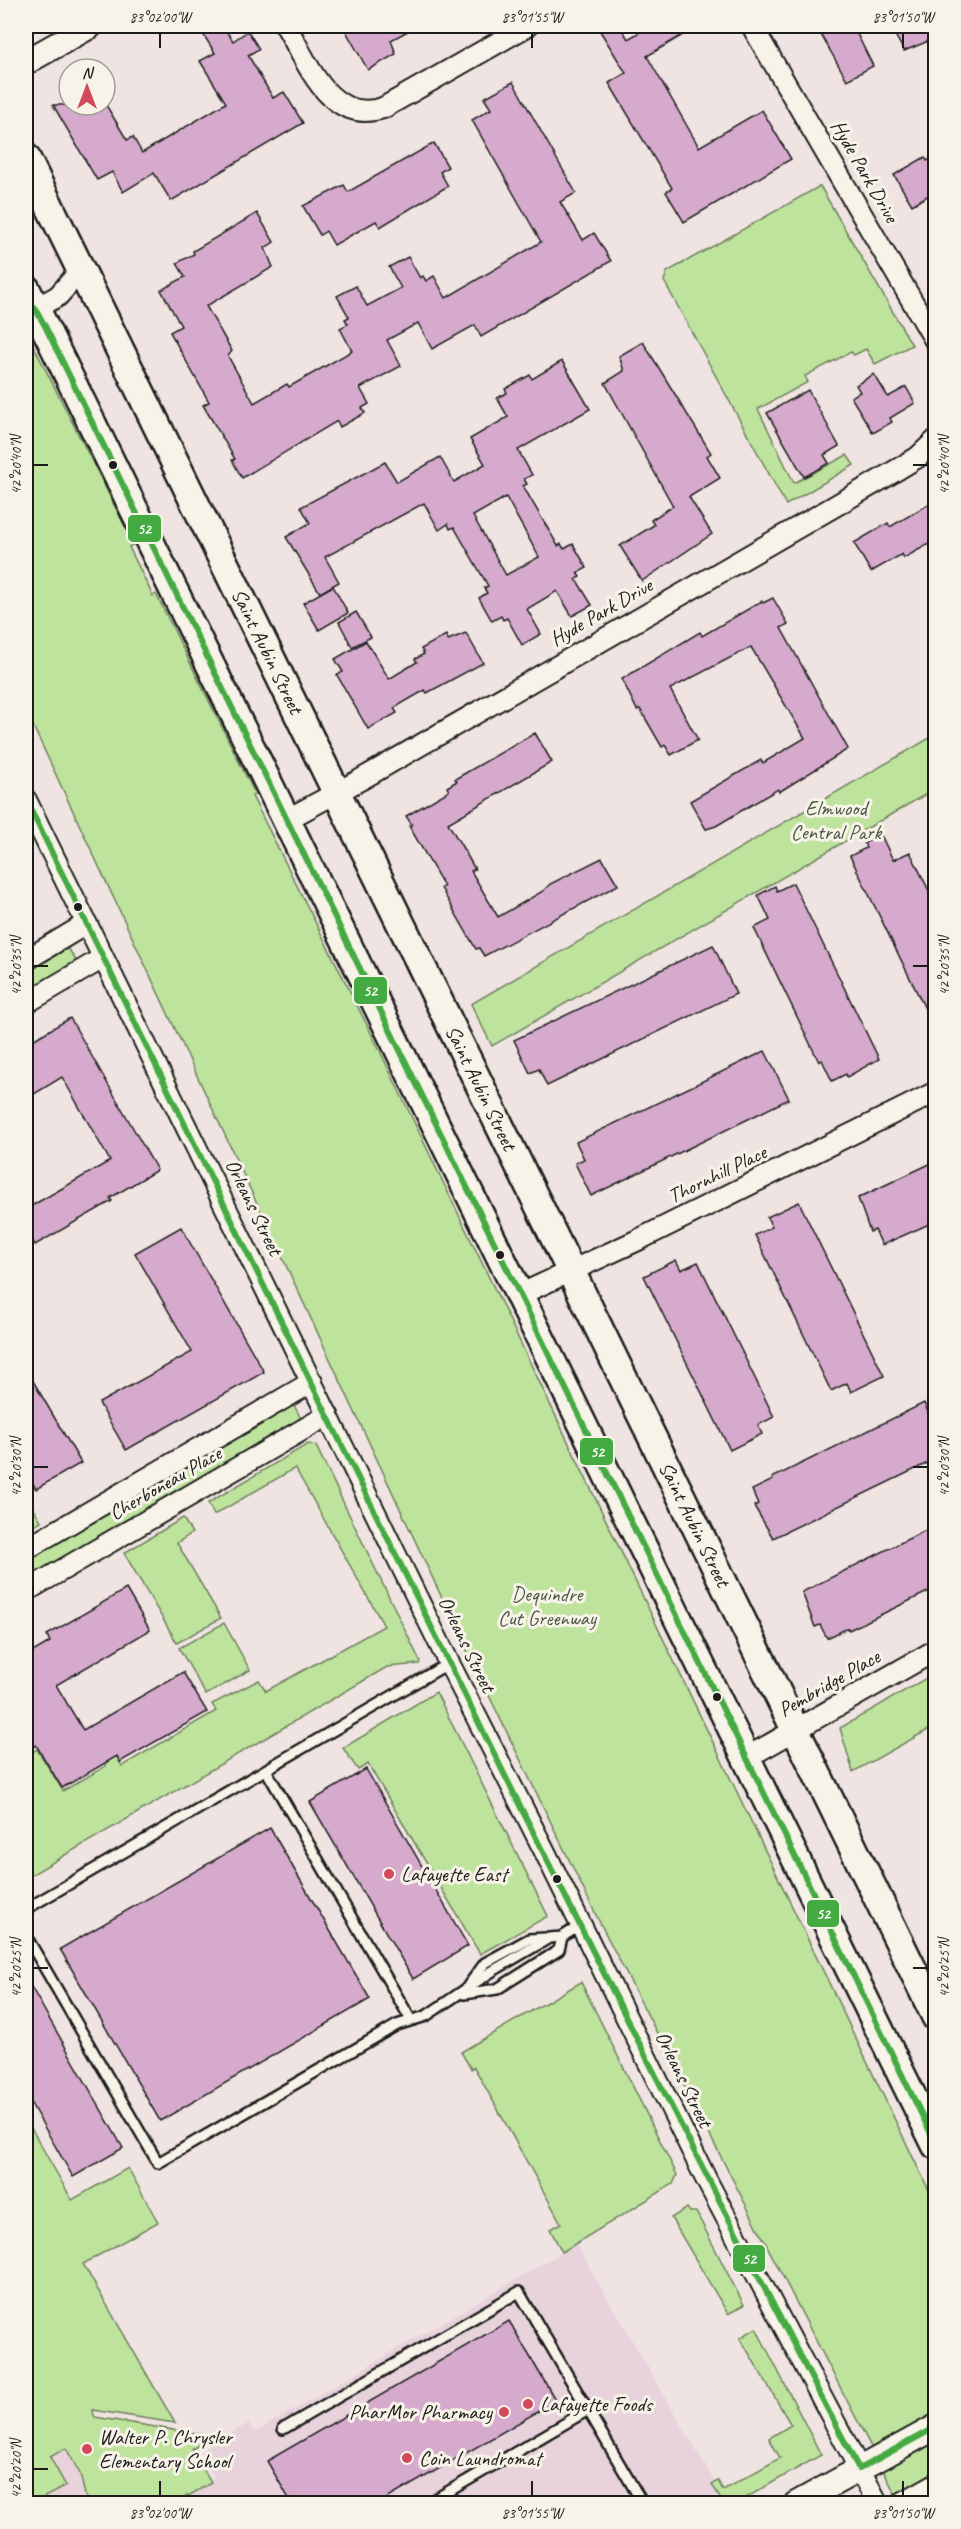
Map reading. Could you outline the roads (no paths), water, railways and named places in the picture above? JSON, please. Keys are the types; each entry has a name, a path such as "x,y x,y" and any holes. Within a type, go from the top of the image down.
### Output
{"main road":[{"name":"Saint Aubin Street","path":"26,158 936,2017"},
{"path":"29,303 286,819 936,2145"}],"street":[{"path":"26,62 36,45 90,26"},
{"path":"286,26 326,92 342,106 363,111 384,108 526,26"},
{"name":"Hyde Park Drive","path":"752,26 936,342"},
{"path":"29,303 58,296 80,271"},
{"name":"Hyde Park Drive","path":"286,819 336,794 889,474 918,457 936,440"},
{"name":"Orleans Street","path":"26,800 449,1663 707,2181 878,2504"},
{"path":"26,960 87,924"},
{"path":"26,1003 103,958"},
{"name":"Thornhill Place","path":"519,1295 638,1240 936,1092"},
{"name":"Cherboneau Place","path":"26,1549 312,1382"},
{"name":"Cherboneau Place","path":"26,1592 328,1415"},
{"name":"Pembridge Place","path":"746,1758 936,1650"},
{"path":"796,2504 936,2427"},
{"path":"904,2504 935,2486"}],"lane":[{"path":"26,1909 449,1663"},
{"path":"266,1770 411,2020"},
{"path":"26,1936 158,2163 397,2025 426,2016 461,1995 491,1972 549,1938 562,1936 581,1925"},
{"path":"461,1995 497,1989 559,1950 562,1936"},
{"path":"283,2429 519,2292 643,2504"},
{"path":"427,2504 588,2410"}],"place":[{"name":"Lafayette East","path":"389,1874"},
{"name":"Lafayette Foods","path":"528,2404"},
{"name":"PharMor Pharmacy","path":"504,2412"},
{"name":"Walter P. Chrysler Elementary School","path":"87,2449"},
{"name":"Coin Laundromat","path":"407,2458"}],"park label":[{"name":"Elmwood Central Park","path":"836,820"},
{"name":"Dequindre Cut Greenway","path":"547,1606"}]}
